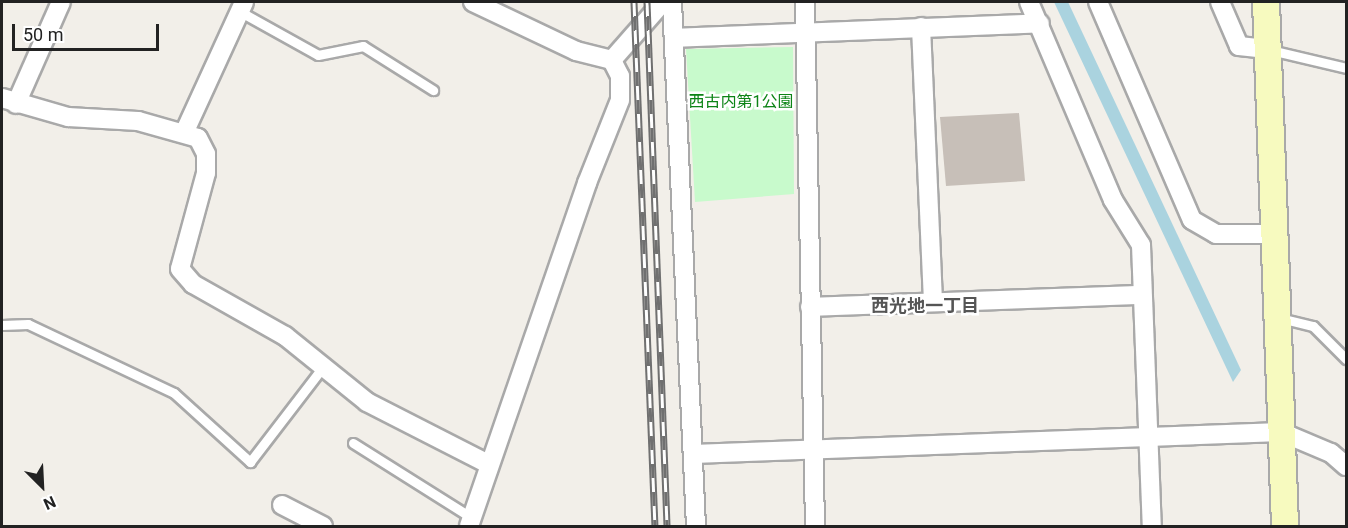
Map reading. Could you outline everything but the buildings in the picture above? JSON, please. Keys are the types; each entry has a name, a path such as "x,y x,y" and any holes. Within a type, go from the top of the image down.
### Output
{"street":[{"path":"61,2 9,101 68,117 138,121 185,130 198,138 206,154 206,173 180,269 193,284 285,336 367,402 488,464"},
{"path":"471,522 488,464 621,100 620,76 612,60 576,51 475,2"},
{"path":"612,60 663,2"},
{"path":"672,2 696,526"},
{"path":"805,2 815,526"},
{"path":"1029,2 1040,23 1113,200 1141,245 1152,526"},
{"path":"1098,2 1192,220 1216,234 1275,234"},
{"path":"1220,2 1239,46 1267,50"},
{"path":"1266,2 1285,526"},
{"path":"185,130 241,6"},
{"path":"674,38 1040,23"},
{"path":"921,27 933,302"},
{"path":"810,308 1142,295"},
{"path":"693,454 1148,435 1281,432 1331,453 1347,466"},
{"path":"282,505 323,526"}],"lane":[{"path":"241,6 318,55 363,46 433,90"},
{"path":"1267,50 1347,68"},
{"path":"1278,317 1313,326 1347,359"},
{"path":"2,325 28,324 174,393 250,462 323,367"},
{"path":"353,443 471,522"}],"green space":[{"name":"西古内第1公園","path":"793,47 794,194 695,202 686,49"}],"water":[{"path":"1054,2 1068,2 1241,370 1233,382"}],"railway":[{"path":"634,2 655,526"},
{"path":"647,2 667,526"}],"district":[{"name":"西光地一丁目","path":"925,306"}]}
